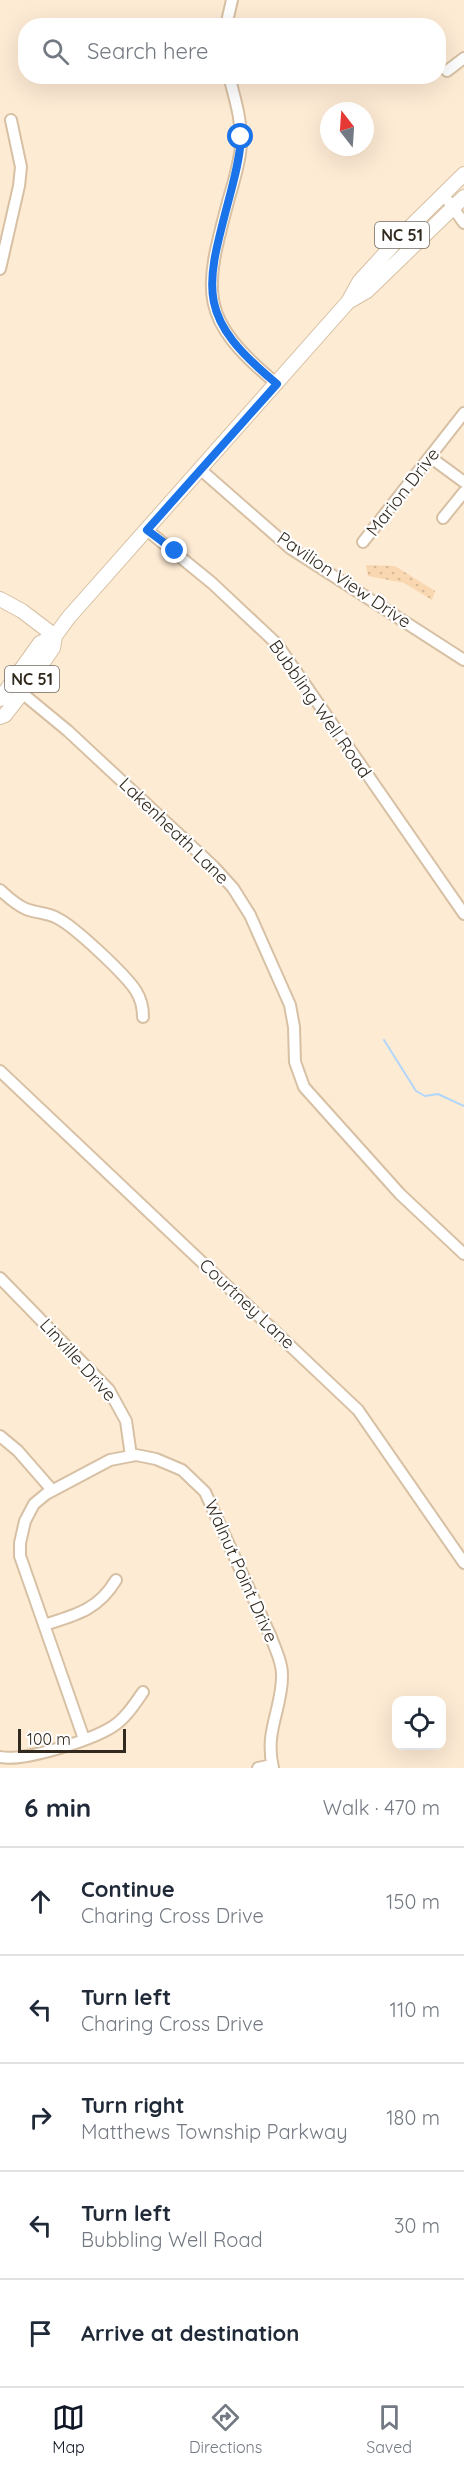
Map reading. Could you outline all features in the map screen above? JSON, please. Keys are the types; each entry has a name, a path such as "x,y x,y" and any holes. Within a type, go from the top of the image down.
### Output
{"main road":[{"name":"NC 51","path":"0,717 5,715 22,693 53,648 55,636 69,617 348,302 359,282 464,174"},
{"name":"NC 51","path":"348,302 367,291 464,197"},
{"path":"0,599 22,611 55,636"},
{"name":"NC 51","path":"0,699 40,642 55,636"}],"street":[{"path":"228,18 232,0"},
{"path":"447,70 464,58"},
{"path":"231,84 239,114 241,147 213,265 212,294 220,322 236,346 277,384"},
{"path":"0,269 19,186 21,167 11,120"},
{"path":"443,194 464,223"},
{"name":"Marion Drive","path":"363,542 464,413"},
{"path":"430,457 464,482"},
{"name":"Pavilion View Drive","path":"201,470 290,548 464,660"},
{"path":"443,518 464,492"},
{"name":"Bubbling Well Road","path":"147,530 212,583 277,644 464,914"},
{"name":"Lakenheath Lane","path":"22,693 68,731 233,888 259,932 290,1005 294,1028 295,1062 304,1087 400,1194 464,1254"},
{"path":"0,890 26,909 56,917 100,954 135,990 141,1002 143,1017"},
{"name":"Courtney Lane","path":"0,1071 358,1410 464,1563"},
{"name":"Linville Drive","path":"0,1278 109,1390 126,1421 131,1456"},
{"path":"0,1436 18,1450 52,1490"},
{"name":"Walnut Point Drive","path":"84,1739 20,1556 20,1543 28,1513 34,1504 52,1490 102,1463 131,1456 156,1459 182,1470 205,1492 216,1512 281,1662 281,1687 271,1729 270,1746 273,1767"},
{"path":"44,1625 87,1610 101,1600 116,1580"},
{"path":"0,1757 14,1759 29,1757 113,1727 122,1720 142,1692"},
{"path":"258,1768 273,1767"}],"shaded area":[{"path":"366,565 395,566 435,591 432,600 404,583 368,576"}],"waterway":[{"path":"384,1040 416,1091 425,1096 438,1094 464,1106"}],"route":[{"path":"175,551 147,530 277,384 243,355 223,329 213,303 211,274 239,159 241,137"}]}
